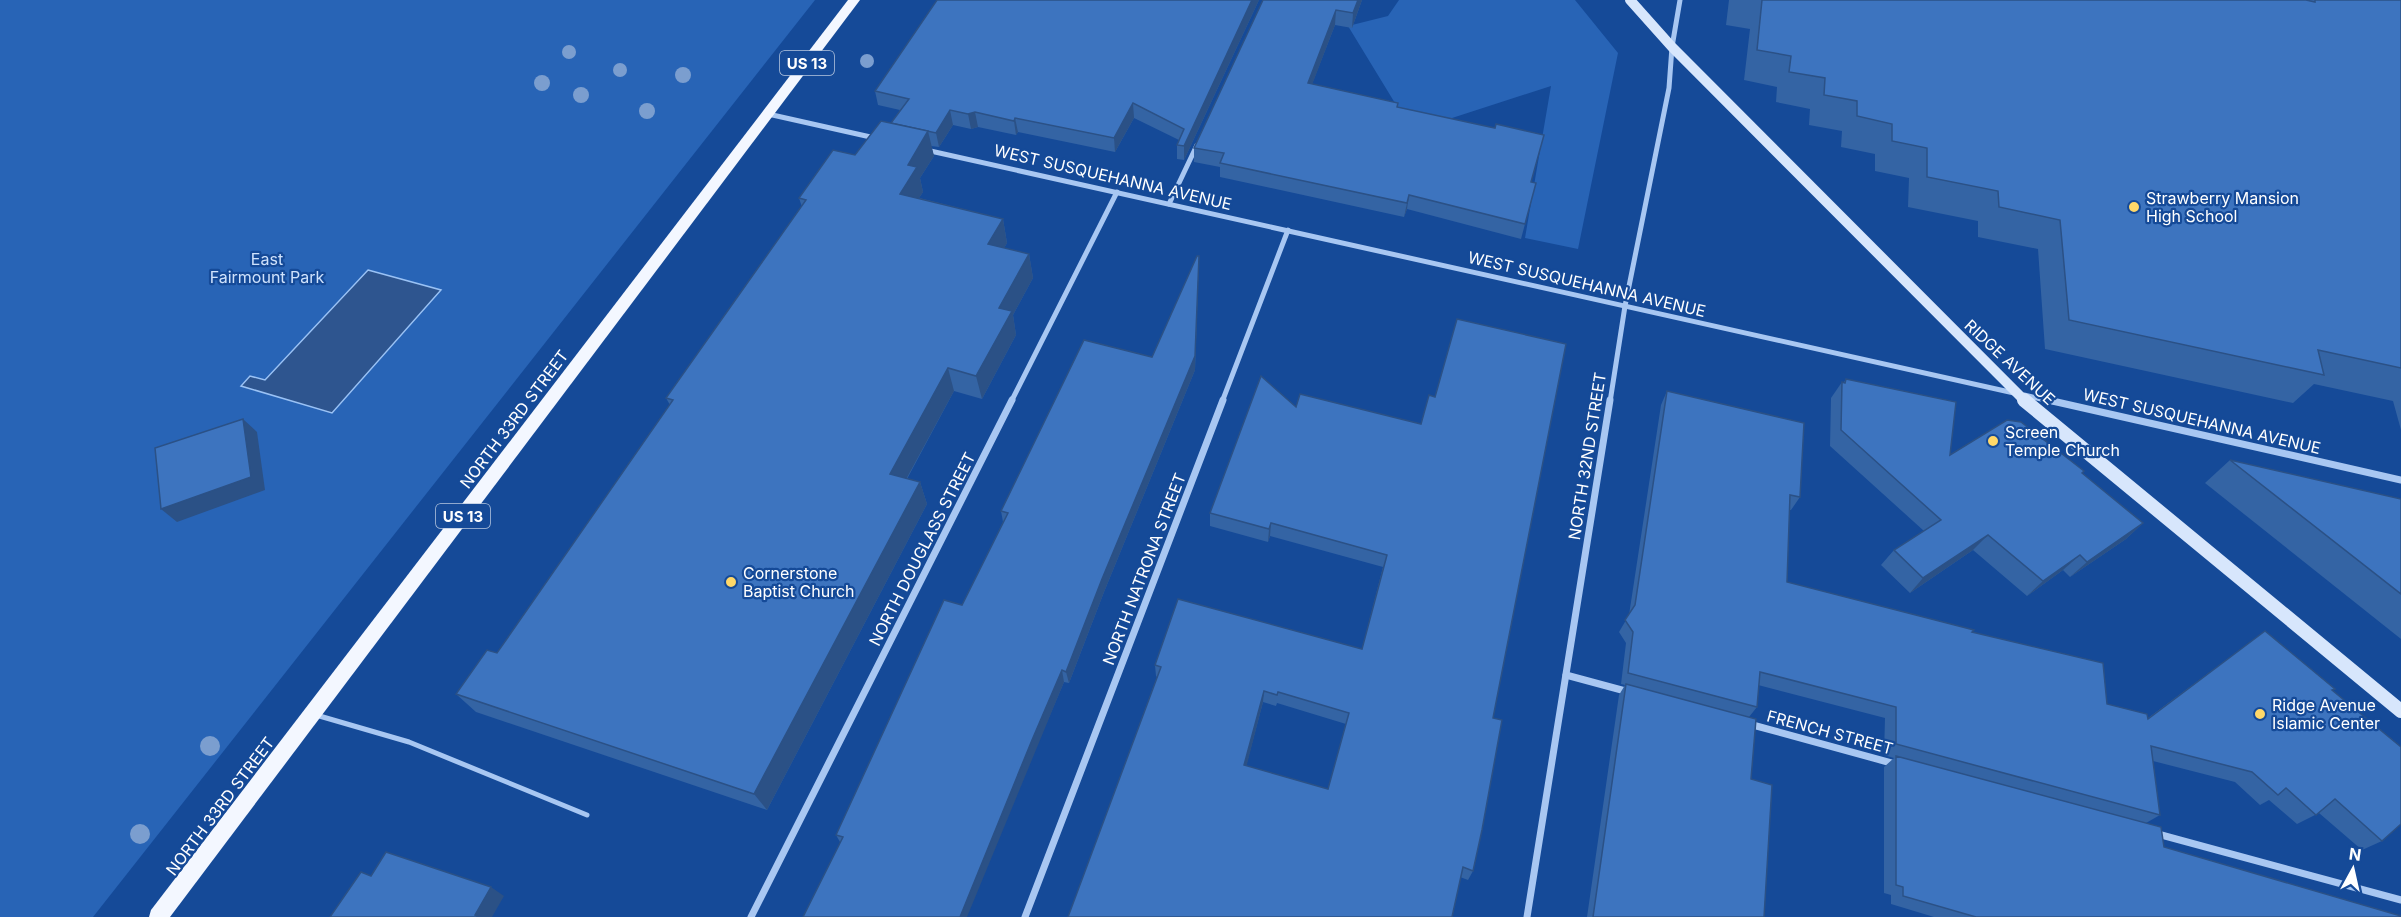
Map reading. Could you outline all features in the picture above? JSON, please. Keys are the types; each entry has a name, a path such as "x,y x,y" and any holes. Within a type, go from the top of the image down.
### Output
{"main road":[{"name":"NORTH 33RD STREET","path":"158,917 854,0"}],"street":[{"name":"RIDGE AVENUE","path":"1629,0 1672,47 2015,393 2401,711"},
{"name":"NORTH 32ND STREET","path":"1527,917 1624,306 1669,88 1672,47 1680,0"},
{"path":"768,114 877,138"},
{"path":"1169,204 1197,143"},
{"name":"WEST SUSQUEHANNA AVENUE","path":"923,149 2401,480"},
{"name":"NORTH DOUGLASS STREET","path":"751,917 1117,192"},
{"name":"NORTH NATRONA STREET","path":"1025,917 1288,230"},
{"path":"1566,675 1634,693"},
{"name":"FRENCH STREET","path":"1737,721 1909,767"},
{"path":"2149,832 2401,900"}],"lane":[{"path":"313,714 408,742 586,815"}],"green space":[{"name":"East Fairmount Park","path":"0,0 815,0 93,917 0,917"},
{"path":"1399,0 1575,0 1618,53 1578,249 1525,238 1551,86 1412,131 1348,26 1388,16"}],"shaded area":[{"path":"368,270 441,290 332,413 241,386 250,376 265,380"}],"building":[{"path":"937,0 1252,0 1184,146 1177,145 1184,129 1133,103 1114,138 1015,118 1014,121 975,112 968,114 950,110 936,133 891,123 909,99 875,91"},
{"path":"1263,0 1358,0 1353,13 1336,10 1308,83 1398,103 1397,107 1495,128 1496,124 1544,135 1531,182 1536,183 1525,224 1409,195 1407,203 1220,163 1224,153 1194,148"},
{"name":"Strawberry Mansion High School","path":"1762,0 2306,0 2315,2 2315,0 2401,0 2401,368 2318,350 2324,375 2069,320 2060,220 1999,207 1998,191 1927,177 1927,148 1892,141 1892,124 1857,116 1857,101 1824,95 1825,78 1789,72 1791,56 1757,50"},
{"path":"881,121 928,131 908,165 917,167 900,194 1003,219 988,244 1029,254 999,308 1012,311 976,376 948,368 890,474 920,482 754,794 456,694 487,650 497,653 673,400 666,398 806,200 799,198 833,150 855,155"},
{"path":"1197,256 1199,256 1195,356 1102,579 1066,672 1062,670 960,917 803,917 843,837 836,835 944,600 962,605 1008,513 1001,511 1084,340 1152,357"},
{"path":"1457,319 1566,344 1493,718 1502,720 1482,830 1473,871 1463,867 1452,917 1068,917 1161,667 1155,665 1178,599 1362,649 1387,555 1271,523 1269,529 1210,513 1261,376 1296,407 1300,394 1421,424 1429,395 1435,397","holes":["1264,691 1277,695 1278,692 1349,713 1328,789 1244,765"]},
{"path":"1846,379 1956,402 1950,455 2007,420 2021,422 2084,471 2082,473 2143,523 2087,562 2080,555 2043,581 1988,535 1923,578 1894,550 1941,520 1841,430 1842,382 1845,383"},
{"path":"1667,391 1804,423 1800,497 1790,495 1787,582 1974,630 1972,632 2103,663 2107,704 2147,714 2148,719 2265,631 2401,747 2401,824 2382,841 2335,799 2316,815 2286,788 2278,795 2252,772 2151,746 2160,815 1896,744 1896,707 1760,672 1757,707 1628,673 1633,632 1625,620 1635,605"},
{"path":"243,419 251,477 161,509 155,448"},
{"path":"2230,460 2401,499 2401,594"},
{"path":"1626,684 1756,719 1751,779 1772,785 1764,917 1593,917"},
{"path":"1896,756 2161,827 2164,847 2401,917 1976,917 1903,896 1903,887 1896,885"},
{"path":"386,852 491,887 475,915 482,917 330,917 361,872 371,876"}],"place":[{"name":"Strawberry Mansion High School","path":"2134,207"},
{"name":"Screen Temple Church","path":"1993,441"},
{"name":"Cornerstone Baptist Church","path":"731,582"},
{"name":"Ridge Avenue Islamic Center","path":"2260,714"}]}
